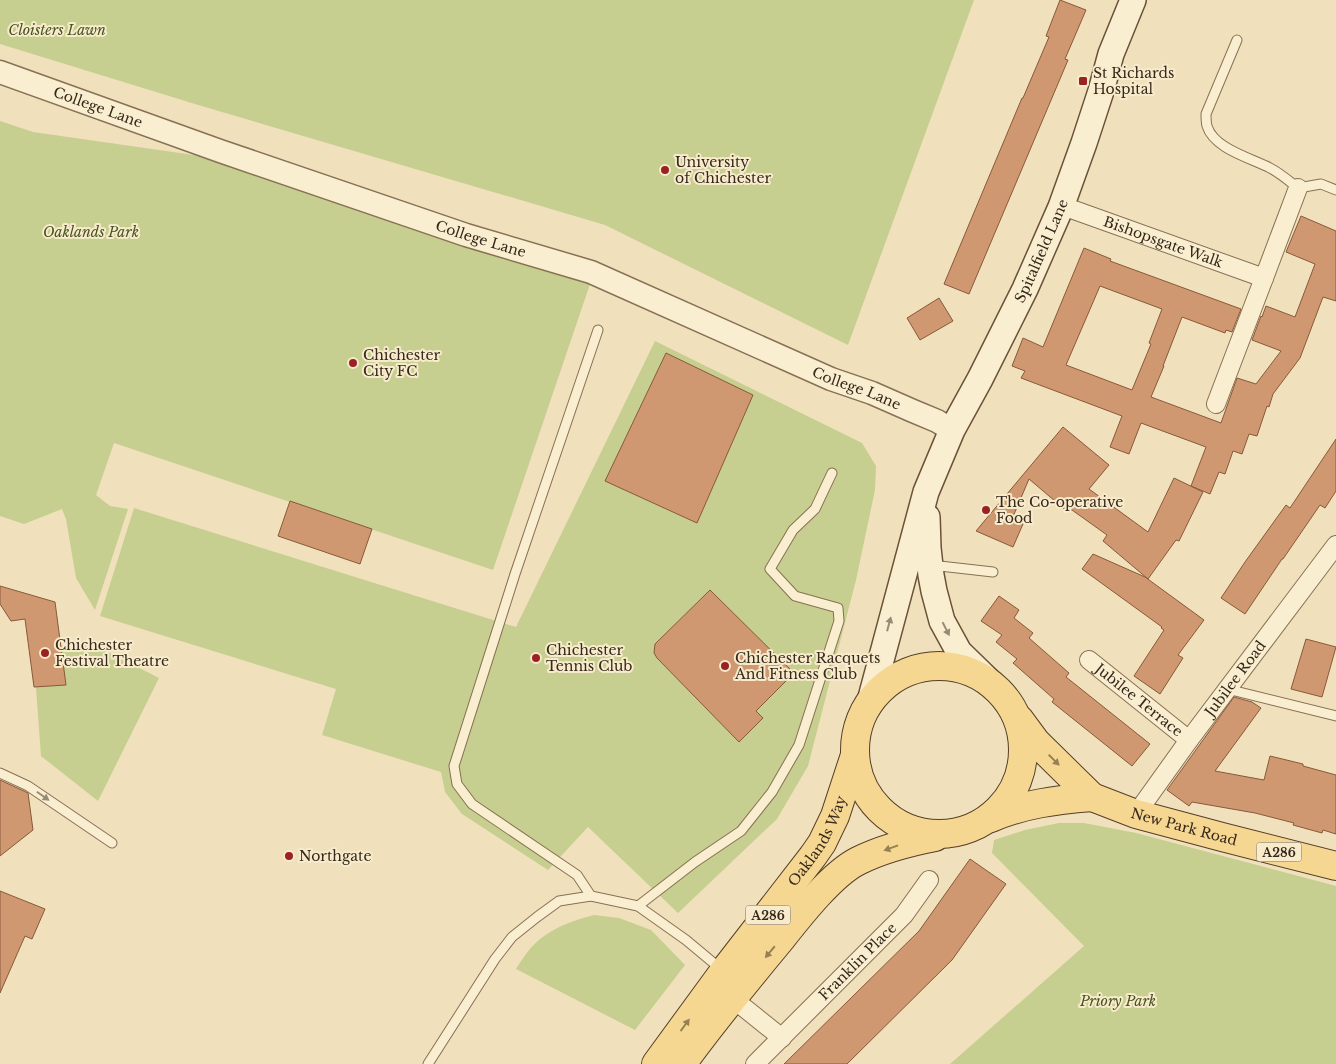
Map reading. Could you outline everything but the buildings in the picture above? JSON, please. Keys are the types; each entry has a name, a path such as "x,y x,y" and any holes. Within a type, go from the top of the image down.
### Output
{"main road":[{"name":"Spitalfield Lane","path":"868,705 926,492 952,430 1025,289 1061,207 1101,91 1111,54 1133,0"},
{"name":"Spitalfield Lane","path":"926,492 930,565 934,591 942,621 960,652 994,686"},
{"path":"935,666 966,670 994,686 1012,709 1019,723 1023,740 1023,758 1020,775 1008,799 981,823 956,832 933,834 910,829 896,822 873,802 857,768 855,752 858,728 868,705 884,687 897,678 911,671 935,666"},
{"name":"New Park Road","path":"1012,709 1036,742 1092,797 1136,814 1336,866"},
{"name":"Oaklands Way","path":"656,1064 822,842 835,816 855,752"},
{"name":"New Park Road","path":"981,823 1017,808 1057,800 1092,797"},
{"name":"Oaklands Way","path":"682,1064 732,998 803,912 835,878 858,861 909,842 956,832"}],"street":[{"name":"College Lane","path":"0,72 220,151 466,235 591,272 831,379 872,393 937,421 952,430"},
{"path":"1216,404 1298,188"},
{"name":"Bishopsgate Walk","path":"1061,207 1264,278"},
{"name":"Jubilee Road","path":"1136,814 1189,740 1336,545"},
{"name":"Jubilee Terrace","path":"1089,660 1189,740"},
{"name":"Franklin Place","path":"755,1064 904,915 929,880"},
{"path":"732,998 782,1038"}],"lane":[{"path":"1237,40 1206,114 1207,126 1215,139 1231,150 1270,168 1298,188 1322,184 1336,190"},
{"path":"592,896 577,875 472,804 457,784 454,766 515,574 598,330"},
{"path":"638,906 695,862 741,831 772,792 799,745 839,621 838,608 795,596 770,569 793,530 815,509 832,473"},
{"path":"930,565 993,572"},
{"path":"1227,689 1336,716"},
{"path":"0,773 28,786 112,843"},
{"path":"428,1064 495,959 512,938 536,916 559,901 592,896 638,906 686,940 724,971"}],"green space":[{"name":"University of Chichester","path":"0,0 974,0 848,345 605,225 195,104 0,44"},
{"name":"Chichester City FC","path":"0,121 33,132 215,158 590,284 493,570 114,443 96,495 110,506 128,509 95,610 76,578 66,519 62,509 24,524 0,516"},
{"name":"Chichester Tennis Club","path":"655,341 862,443 876,466 875,490 856,580 808,766 777,819 678,913 588,827 548,870 462,814 445,792 441,772 322,735 336,689 100,616 134,508 516,627"},
{"path":"84,640 159,678 98,801 41,756 34,660"},
{"name":"Priory Park","path":"1059,823 1084,823 1136,833 1336,886 1336,1064 950,1064 1084,946 992,853 994,840 1025,830"},
{"path":"594,915 619,918 651,930 685,965 635,1030 516,969 529,950 543,937 567,923"}],"place":[{"name":"St Richards Hospital","path":"1083,81"},
{"name":"University of Chichester","path":"665,170"},
{"name":"Chichester City FC","path":"353,363"},
{"name":"The Co-operative Food","path":"986,510"},
{"name":"Chichester Festival Theatre","path":"45,653"},
{"name":"Chichester Tennis Club","path":"536,658"},
{"name":"Chichester Racquets And Fitness Club","path":"725,666"},
{"name":"Northgate","path":"289,856"}],"park label":[{"name":"Cloisters Lawn","path":"57,30"},
{"name":"Oaklands Park","path":"91,232"}]}
